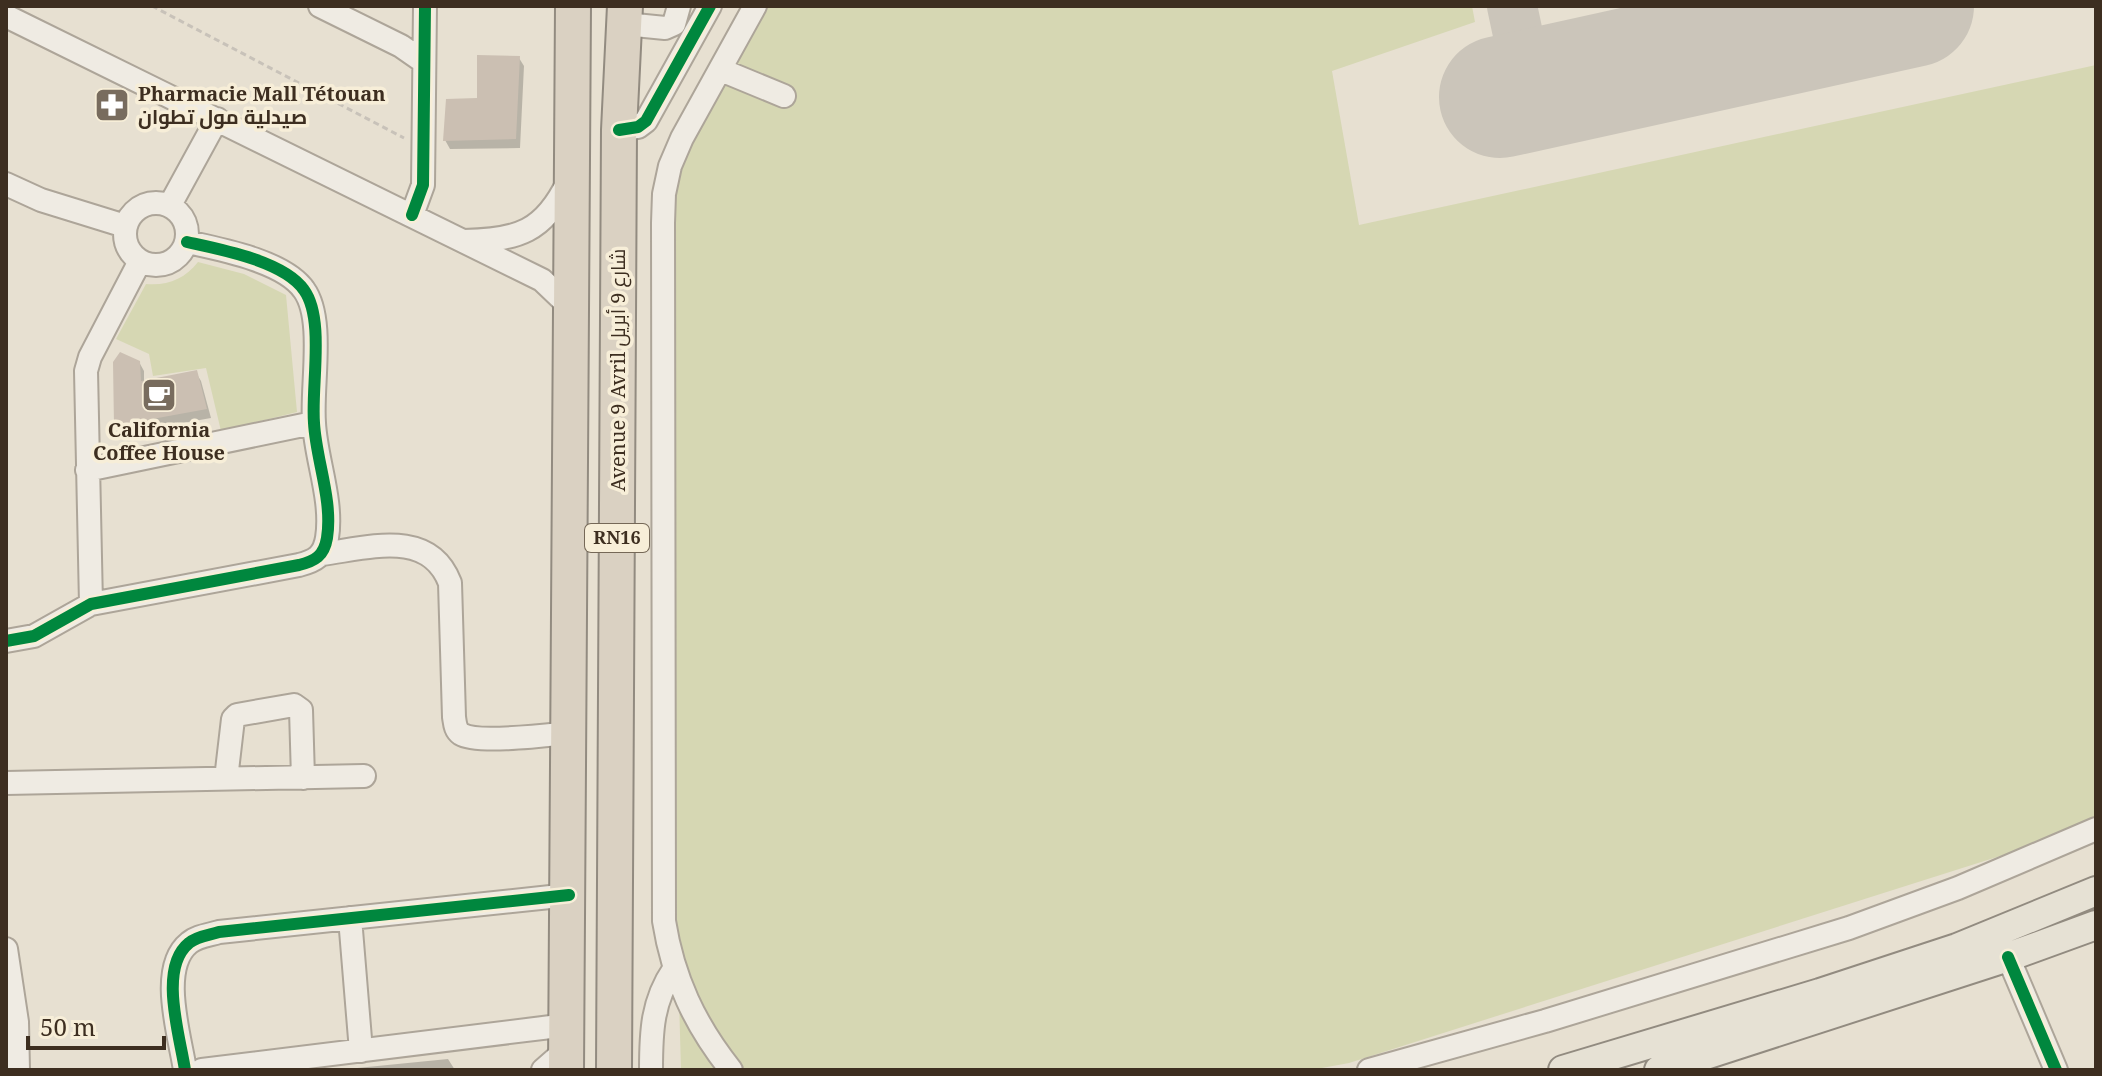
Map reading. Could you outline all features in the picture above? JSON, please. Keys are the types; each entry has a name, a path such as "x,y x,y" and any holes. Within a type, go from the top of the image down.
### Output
{"highway":[{"name":"RN16","path":"561,1054 569,895 573,6"},
{"name":"Avenue 9 Avril شارع 9 أبريل","path":"614,1070 619,130 625,15"}],"main road":[{"path":"1563,1070 1820,993 1957,948 2096,891"},
{"path":"1659,1070 2008,957 2096,925"}],"street":[{"path":"320,6 401,46 424,62"},
{"path":"412,215 422,190 425,6"},
{"path":"625,15 665,28 674,24 679,6"},
{"path":"619,130 638,127 646,121 710,6"},
{"path":"731,1070 698,1024 674,969 664,921 664,194 670,166 682,138 755,6"},
{"path":"6,16 542,280 564,301 573,315"},
{"path":"721,70 784,96"},
{"path":"170,205 217,119"},
{"path":"462,241 489,240 524,232 535,226 558,204 574,170"},
{"path":"6,184 41,200 125,226"},
{"path":"145,204 170,205 186,223 187,242 179,256 164,264 140,261 127,246 125,226 136,209 145,204"},
{"path":"187,242 223,249 254,260 292,279 304,290 311,303 314,324 313,423 328,526 322,554"},
{"path":"91,604 86,371 90,357 140,261"},
{"path":"87,470 313,423"},
{"path":"6,641 34,636 91,604 251,575 313,561 322,554 406,546 422,550 445,569 450,583 454,717 455,727 461,734 504,738 570,733"},
{"path":"226,779 233,719 237,715 294,705 301,710 303,778"},
{"path":"6,783 364,776"},
{"path":"1369,1070 1557,1017 1849,928 1958,888 2096,829"},
{"path":"185,1070 171,979 175,962 190,942 219,932 569,895"},
{"path":"350,918 361,1051"},
{"path":"6,949 17,1022 18,1070"},
{"path":"2008,957 2056,1070"},
{"path":"651,1070 652,1017 660,991 674,969"},
{"path":"202,1070 361,1051 561,1054"}],"path":[{"path":"152,6 423,148"}],"green space":[{"path":"756,6 1472,6 1475,22 1332,71 1359,225 2096,65 2096,820 2047,841 1349,1063 1311,1070 681,1070 656,178"},
{"path":"198,262 244,274 286,295 297,412 221,431 206,368 153,376 149,354 116,339 146,284 175,280"}],"building":[{"path":"477,55 520,56 516,139 443,141 446,99 477,98"},
{"name":"California Coffee House","path":"120,352 140,361 141,381 197,370 207,409 114,426 113,362"}],"taxiway":[{"path":"1512,6 1530,91"}],"runway":[{"path":"1500,97 1913,6"}],"cycle path":[{"path":"412,215 423,185 425,6"},
{"path":"619,130 638,127 646,121 710,6"},
{"path":"6,641 34,636 91,604 299,565 314,559 324,549 328,509 315,437 316,335 310,303 304,290 282,271 250,258 187,242"},
{"path":"185,1070 173,985 180,954 196,939 219,932 569,895"},
{"path":"2008,957 2056,1070"}],"place":[{"name":"Pharmacie Mall Tétouan صيدلية مول تطوان","path":"112,105"},
{"name":"California Coffee House","path":"159,395"}]}
